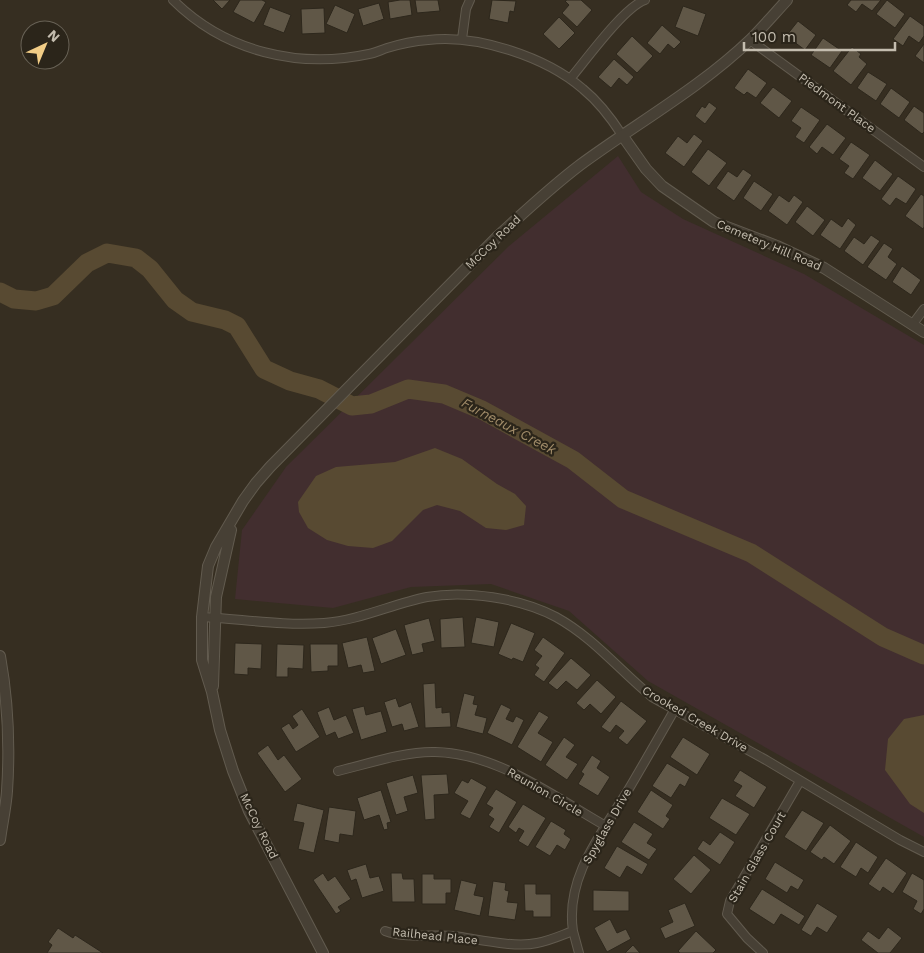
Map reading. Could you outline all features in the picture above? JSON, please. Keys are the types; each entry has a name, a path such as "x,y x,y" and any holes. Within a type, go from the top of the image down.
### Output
{"street":[{"name":"Cemetery Hill Road","path":"174,0 198,22 220,35 254,50 290,58 331,60 371,54 388,48 428,40 462,39 511,50 570,79 609,116 646,169 662,186 714,222 778,246 824,268 924,332"},
{"path":"462,39 466,9 470,0"},
{"path":"570,79 636,3 645,0"},
{"name":"McCoy Road","path":"323,953 249,811 233,771 220,730 212,692 202,660 202,617 208,566 216,548 256,483 362,373 533,203 579,166 694,85 750,40 787,0"},
{"name":"Piedmont Place","path":"750,40 924,166"},
{"path":"912,325 924,309"},
{"name":"McCoy Road","path":"212,692 216,597 234,519"},
{"name":"Crooked Creek Drive","path":"202,617 292,623 324,623 356,618 426,597 448,595 493,596 554,616 596,644 645,691 900,840 924,852"},
{"path":"0,656 8,712 9,750 7,793 0,840"},
{"name":"Spyglass Drive","path":"579,953 573,931 572,912 578,879 583,866 604,826 626,793 675,710"},
{"name":"Reunion Circle","path":"338,771 420,753 436,752 474,758 512,771 604,826"},
{"name":"Stain Glass Court","path":"763,953 747,938 727,914 730,900 800,781"},
{"name":"Railhead Place","path":"385,931 408,935 453,936 500,943 536,944 573,931"}],"shaded area":[{"path":"618,156 641,192 683,219 804,274 924,345 924,837 648,681 569,611 491,584 411,587 333,608 235,599 242,530 286,467 509,246"},
{"path":"435,448 462,459 497,484 515,494 526,506 524,525 506,530 486,528 460,511 437,505 423,510 392,541 373,548 348,546 327,540 308,528 299,512 298,502 316,476 336,467 395,462"},
{"path":"924,715 924,813 910,804 885,770 888,739 904,719"}],"building":[{"path":"213,0 230,0 222,9"},
{"path":"240,0 262,0 266,2 254,23 233,12"},
{"path":"410,0 412,15 390,19 388,2"},
{"path":"415,0 438,0 440,11 417,13"},
{"path":"492,0 516,1 514,12 510,11 508,23 489,19"},
{"path":"581,0 592,10 577,27 562,13 569,5 565,1"},
{"path":"851,0 881,0 872,11 862,4 856,12 847,5"},
{"path":"887,0 905,14 895,28 876,14"},
{"path":"379,3 384,19 363,26 358,9"},
{"path":"335,5 355,14 347,33 326,24"},
{"path":"683,6 706,14 698,36 675,27"},
{"path":"270,7 291,15 284,33 263,25"},
{"path":"324,8 325,33 302,34 301,9"},
{"path":"910,16 924,26 924,36 919,43 909,36 903,46 893,39"},
{"path":"559,17 575,33 559,49 543,34"},
{"path":"798,21 816,35 805,50 786,36"},
{"path":"662,25 681,42 674,49 668,44 660,54 647,43"},
{"path":"632,36 653,56 637,73 616,54"},
{"path":"823,38 842,51 830,68 811,55"},
{"path":"924,44 924,63 915,56"},
{"path":"852,47 861,54 859,57 867,64 851,85 833,71"},
{"path":"614,59 634,77 627,85 619,78 611,88 598,77"},
{"path":"748,69 767,83 756,98 747,92 744,95 734,88"},
{"path":"868,72 887,84 876,101 857,88"},
{"path":"773,87 792,101 779,118 760,103"},
{"path":"891,88 910,102 899,118 880,104"},
{"path":"709,102 717,108 705,124 695,116 702,106 705,108"},
{"path":"914,106 924,113 924,132 922,134 904,120"},
{"path":"801,107 820,120 804,143 795,137 801,128 791,121"},
{"path":"827,124 846,138 833,155 822,147 817,154 809,147"},
{"path":"694,134 703,141 684,167 665,153 678,136 687,143"},
{"path":"851,142 870,155 853,179 844,173 849,166 839,159"},
{"path":"708,149 727,163 709,186 691,172"},
{"path":"875,160 893,174 880,191 862,178"},
{"path":"743,169 752,175 734,201 716,188 728,171 737,177"},
{"path":"898,176 916,189 906,204 896,198 890,206 881,199"},
{"path":"754,181 773,194 761,211 743,198"},
{"path":"921,194 924,196 923,229 905,216"},
{"path":"779,195 789,202 794,195 803,202 787,225 768,211"},
{"path":"807,206 825,220 813,236 795,222"},
{"path":"848,218 856,225 840,249 820,235 831,219 842,227"},
{"path":"871,235 880,241 863,265 844,251 854,237 864,244"},
{"path":"884,243 893,249 888,257 897,264 886,280 867,267"},
{"path":"902,266 921,280 911,295 892,282"},
{"path":"463,617 465,647 441,648 440,619"},
{"path":"476,617 499,622 494,647 471,643"},
{"path":"429,618 435,641 422,644 424,652 412,655 404,625"},
{"path":"511,623 535,633 523,662 498,654"},
{"path":"396,629 406,655 381,664 372,638"},
{"path":"367,637 375,671 363,673 361,665 348,668 342,643"},
{"path":"543,637 565,653 544,682 534,675 539,668 535,665 542,656 534,650"},
{"path":"235,643 262,644 261,669 248,668 248,675 234,674"},
{"path":"277,644 304,645 303,669 288,668 288,677 276,677"},
{"path":"310,644 338,644 338,666 328,666 328,671 311,672"},
{"path":"571,658 591,675 577,690 566,681 557,690 548,683"},
{"path":"597,680 616,697 601,714 590,704 584,710 576,703"},
{"path":"435,683 436,708 442,707 442,713 450,712 451,727 425,728 423,684"},
{"path":"464,693 475,696 473,704 478,705 475,715 487,718 483,734 456,727"},
{"path":"396,698 399,707 411,702 419,727 404,731 402,724 392,727 384,702"},
{"path":"621,701 647,721 627,745 618,738 624,731 616,725 610,733 601,727"},
{"path":"501,704 511,709 506,719 513,722 516,716 524,720 512,745 487,733"},
{"path":"364,706 366,715 381,711 387,732 361,740 352,709"},
{"path":"329,707 334,720 346,715 354,733 338,739 335,732 326,736 317,712"},
{"path":"302,709 320,737 296,752 281,728 289,723 293,729 298,725 292,716"},
{"path":"539,711 549,717 538,733 553,742 541,762 517,747"},
{"path":"564,737 575,745 566,757 578,764 567,780 545,765"},
{"path":"683,737 710,754 697,775 670,757"},
{"path":"268,745 278,760 284,755 302,779 285,792 257,753"},
{"path":"592,755 601,761 597,768 610,777 598,796 578,784 584,774 581,772"},
{"path":"667,763 690,777 685,787 680,784 671,798 652,786"},
{"path":"740,770 767,787 754,808 735,796 742,786 733,781"},
{"path":"447,774 449,794 434,795 435,819 425,820 421,775"},
{"path":"413,775 418,793 404,797 408,811 396,815 386,783"},
{"path":"471,778 487,787 470,819 460,814 468,801 454,793 462,780 468,783"},
{"path":"496,789 517,802 499,833 489,827 494,819 488,815 493,808 486,804"},
{"path":"381,790 391,822 387,823 388,829 384,830 379,815 364,820 357,798"},
{"path":"651,790 673,805 666,816 670,819 663,829 637,812"},
{"path":"722,798 750,814 736,835 709,818"},
{"path":"297,803 324,810 314,853 298,849 304,823 293,821"},
{"path":"523,804 546,818 528,847 518,841 524,831 519,828 516,833 508,827"},
{"path":"329,807 356,811 353,836 340,834 339,843 324,840"},
{"path":"802,810 824,823 806,851 784,837"},
{"path":"551,821 566,830 564,834 571,839 565,850 557,845 550,856 535,847"},
{"path":"634,822 653,834 647,843 657,849 649,860 621,842"},
{"path":"830,825 851,841 834,864 824,857 822,860 810,852"},
{"path":"720,832 735,842 720,865 697,849 703,840 710,845"},
{"path":"856,842 878,857 868,873 861,868 856,877 840,867"},
{"path":"617,846 648,864 642,875 627,866 620,878 604,868"},
{"path":"694,855 711,870 691,894 673,879"},
{"path":"886,858 907,873 893,894 883,887 880,892 868,884"},
{"path":"775,862 804,880 798,890 791,886 787,893 765,879"},
{"path":"366,864 370,878 379,876 384,891 362,898 356,879 351,881 347,870"},
{"path":"323,873 328,881 335,876 351,899 338,907 341,911 336,914 313,880"},
{"path":"391,873 402,873 403,879 414,879 415,902 392,902"},
{"path":"912,873 924,880 924,909 921,914 913,909 917,901 902,892"},
{"path":"422,874 434,874 434,879 451,879 451,893 446,893 446,904 422,904"},
{"path":"461,880 477,884 474,895 484,897 480,916 454,910"},
{"path":"493,881 506,883 505,890 509,891 507,902 518,903 515,920 488,916"},
{"path":"524,884 536,884 536,894 551,894 551,917 533,917 533,911 525,911"},
{"path":"762,889 805,916 799,925 781,914 774,925 749,909"},
{"path":"593,890 629,891 629,911 593,911"},
{"path":"685,903 695,926 665,939 660,928 673,922 668,910"},
{"path":"817,903 838,916 827,933 817,927 811,936 801,930"},
{"path":"610,919 617,933 626,929 631,939 607,952 594,928"},
{"path":"888,927 902,938 890,953 878,953 861,940 868,931 879,939"},
{"path":"58,928 73,938 75,935 103,953 47,953 52,945 48,942"},
{"path":"696,931 716,950 713,953 680,953 678,951"},
{"path":"633,945 640,953 625,953"}],"waterway":[{"name":"Furneaux Creek","path":"0,292 14,299 36,301 53,296 87,263 107,253 136,258 150,269 175,300 192,312 225,320 237,326 264,369 290,381 319,389 352,406 371,404 408,389 444,394 482,410 573,460 623,499 751,553 883,637 924,655"}]}
